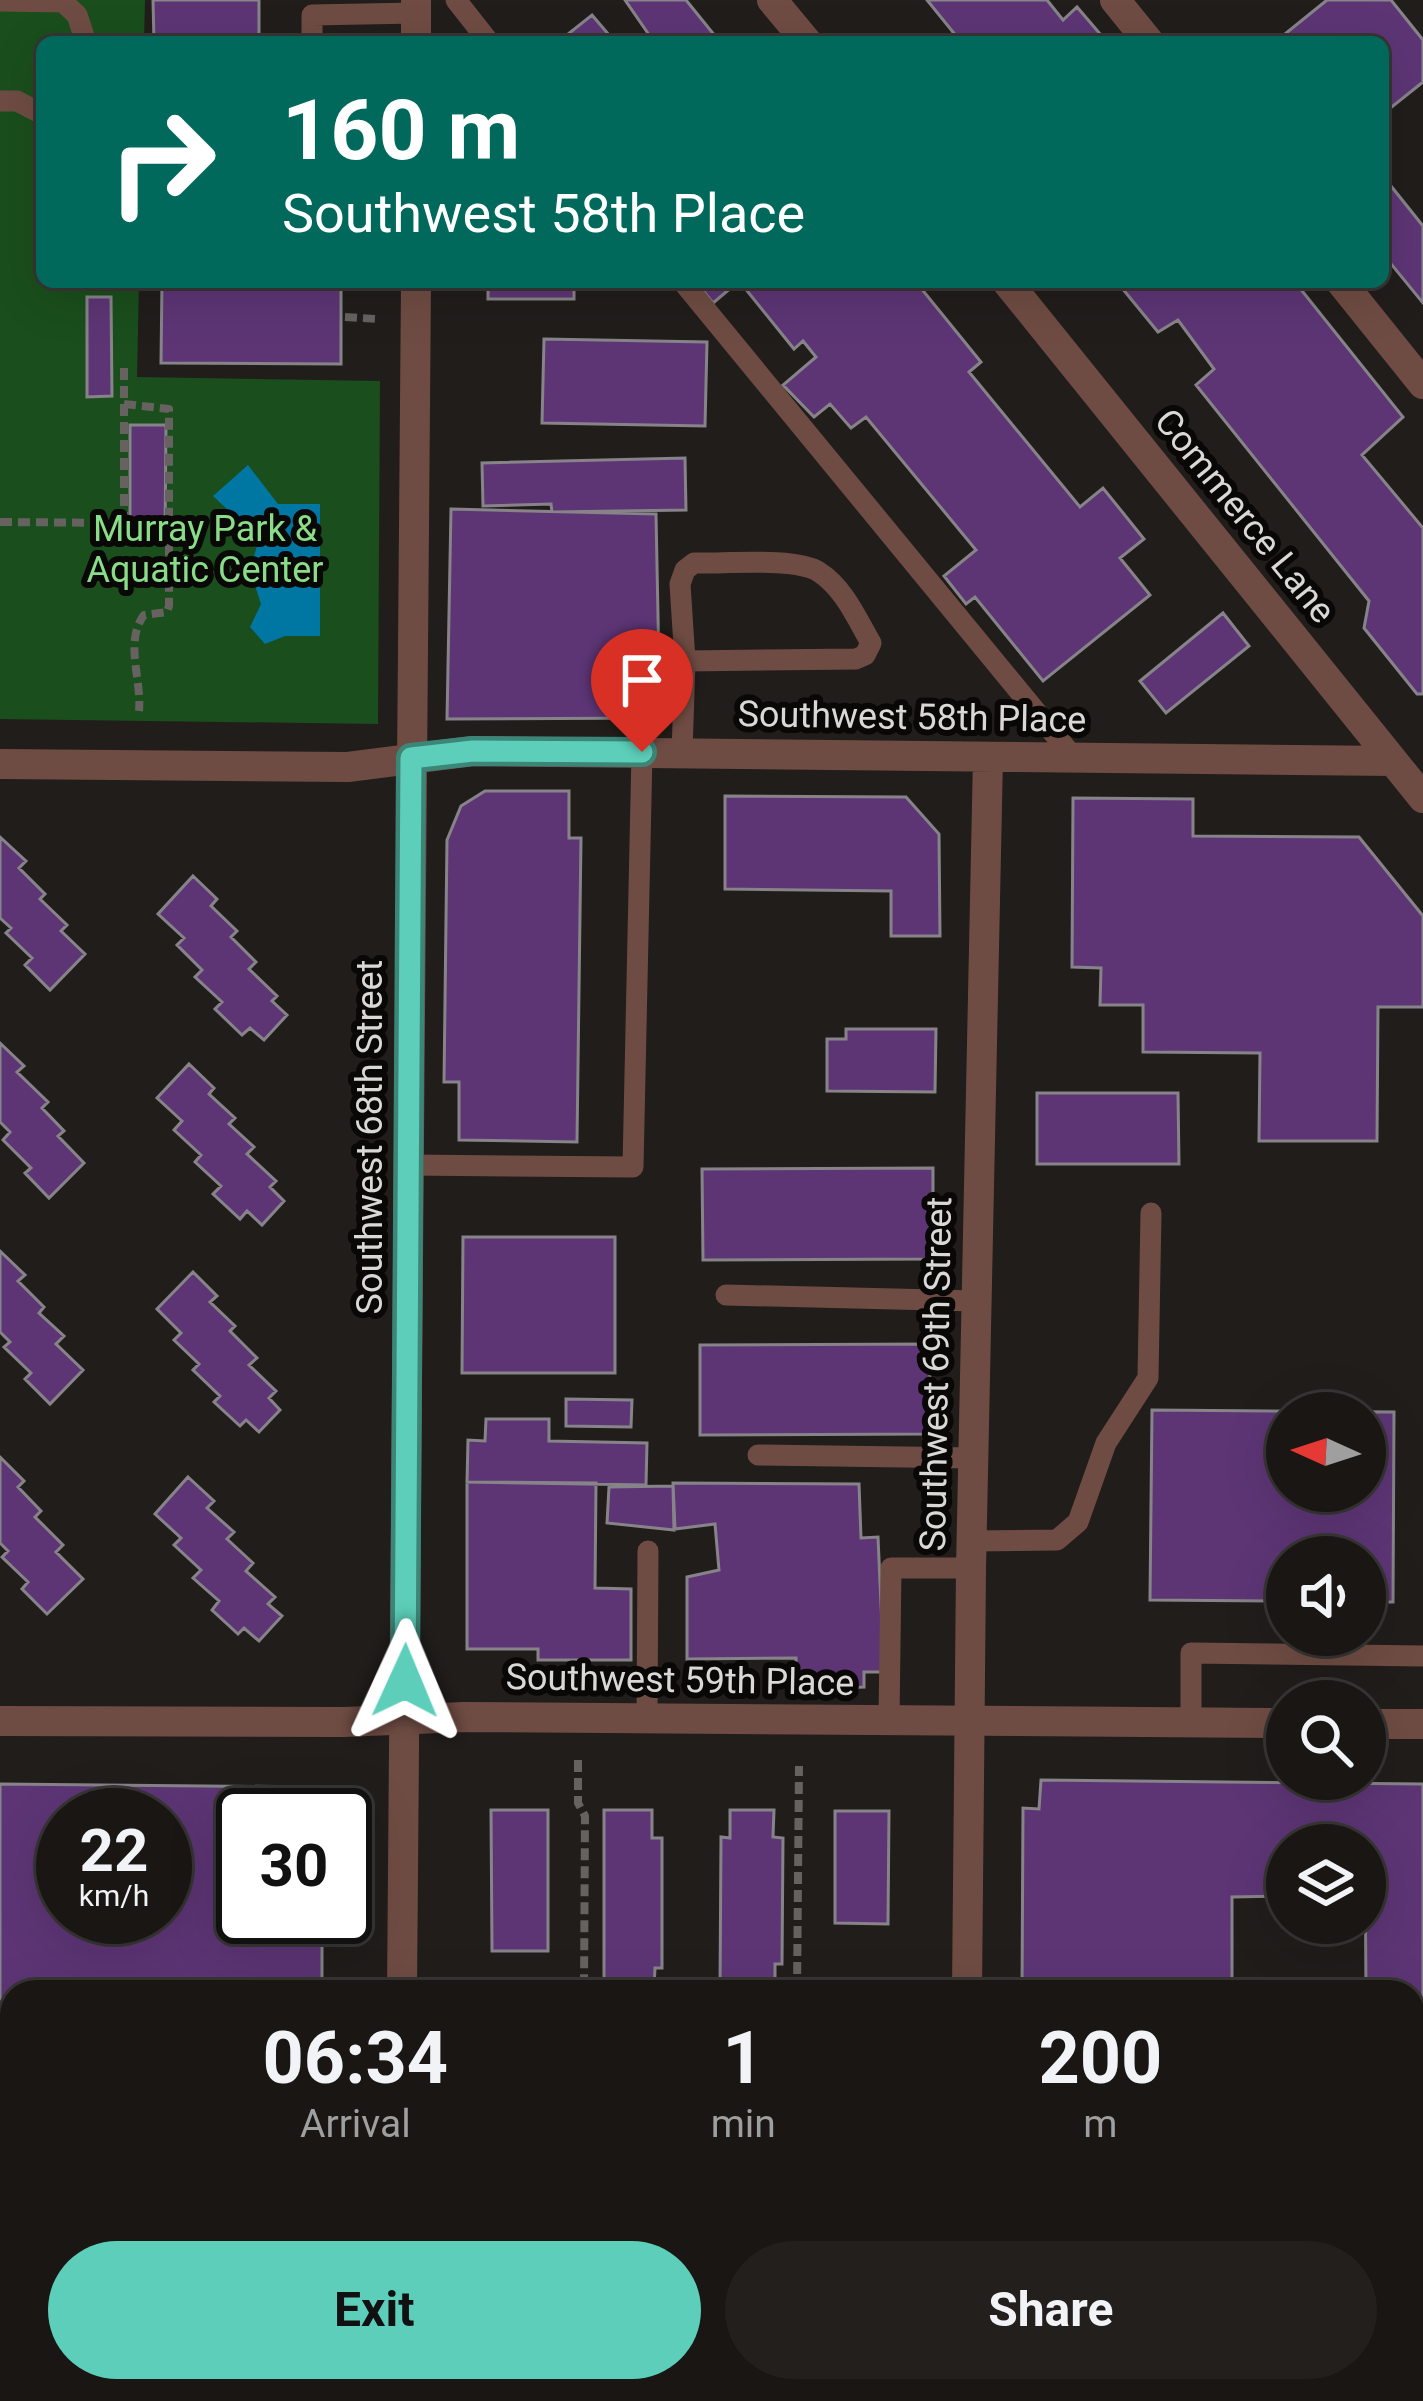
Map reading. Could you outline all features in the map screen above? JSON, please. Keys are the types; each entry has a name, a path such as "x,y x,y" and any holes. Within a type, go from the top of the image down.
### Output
{"street":[{"path":"772,0 803,36"},
{"path":"1115,0 1144,36"},
{"name":"Southwest 68th Street","path":"402,1980 416,288"},
{"name":"Commerce Lane","path":"1011,288 1423,798"},
{"path":"1346,288 1423,384"},
{"name":"Southwest 58th Place","path":"0,764 348,766 473,751 1393,761"},
{"name":"Southwest 69th Street","path":"968,1980 971,1554 988,757"},
{"name":"Southwest 59th Place","path":"0,1721 1266,1724"},
{"path":"1386,1724 1423,1724"}],"lane":[{"path":"456,0 484,36"},
{"path":"0,1 63,2 77,15 84,36"},
{"path":"312,36 312,15 416,18"},
{"path":"0,101 17,101 36,111"},
{"path":"688,288 1074,758"},
{"path":"682,753 686,661 680,584 685,570 694,563 817,570 841,593 871,643 865,655 856,659 686,661"},
{"path":"410,1165 633,1167 642,752"},
{"path":"889,1721 891,1568 1057,1540 1078,1522 1106,1443 1148,1378 1151,1213"},
{"path":"726,1295 976,1301"},
{"path":"758,1455 974,1458"},
{"path":"647,1719 648,1551"},
{"path":"1191,1723 1191,1654 1423,1656"}],"path":[{"path":"345,317 377,319"},
{"path":"0,523 127,523 124,366"},
{"path":"124,404 169,409 169,606 167,612 144,615 135,631 140,711"},
{"path":"578,1760 578,1803 584,1816 584,1980"},
{"path":"797,1980 799,1766"}],"green space":[{"name":"Murray Park & Aquatic Center","path":"0,0 145,0 144,36 36,36 36,288 139,288 137,377 380,381 378,724 0,719"}],"water":[{"path":"248,465 278,504 320,504 320,636 285,636 265,644 250,627 261,604 250,570 259,539 213,496"}],"building":[{"path":"153,0 259,0 259,36 154,36"},
{"path":"625,0 686,0 715,36 650,36"},
{"path":"927,0 1047,0 1063,20 1077,7 1102,36 956,36"},
{"path":"1327,0 1391,0 1423,40 1423,82 1389,109 1389,36 1282,36"},
{"path":"592,15 610,36 566,36"},
{"path":"1389,184 1423,226 1423,303 1389,261"},
{"path":"162,288 341,288 341,364 161,363"},
{"path":"488,288 574,288 574,299 488,299"},
{"path":"701,288 731,288 713,303"},
{"path":"745,288 921,288 981,362 969,372 1080,507 1103,488 1144,539 1120,558 1150,595 1043,681 975,597 966,604 944,576 976,550 866,417 851,428 830,404 814,417 783,385 816,357 803,341 794,349"},
{"path":"1122,288 1300,288 1403,417 1362,455 1423,528 1423,694 1417,694 1364,628 1369,601 1196,385 1214,369 1178,320 1158,332"},
{"path":"87,297 111,297 112,396 87,397"},
{"path":"544,339 707,342 705,426 542,423"},
{"path":"130,425 166,425 165,537 130,537"},
{"path":"685,458 686,510 552,512 551,504 483,506 482,463"},
{"path":"451,509 656,514 660,718 447,719"},
{"path":"1223,613 1249,646 1166,713 1140,681"},
{"path":"485,791 569,791 569,838 581,838 577,1142 459,1140 459,1082 444,1082 447,840 461,806"},
{"path":"725,796 906,797 939,834 940,936 891,936 891,891 725,889"},
{"path":"1073,798 1193,799 1193,836 1359,837 1423,916 1423,1007 1378,1007 1377,1141 1259,1141 1260,1053 1143,1052 1143,1005 1100,1005 1101,968 1072,967"},
{"path":"0,837 26,861 19,868 45,894 40,899 67,925 61,931 85,954 50,990 25,965 32,958 6,933 11,928 0,918"},
{"path":"193,876 217,899 211,906 237,931 231,937 256,962 249,969 277,996 272,1001 287,1015 264,1040 250,1028 242,1035 215,1009 222,1002 195,977 202,970 177,945 184,938 158,914"},
{"path":"846,1029 936,1029 935,1092 827,1091 827,1039 846,1039"},
{"path":"0,1043 24,1066 17,1072 48,1102 42,1108 64,1131 58,1136 84,1163 49,1198 25,1173 31,1168 3,1140 10,1132 0,1122"},
{"path":"189,1064 214,1088 209,1094 235,1118 229,1124 254,1147 247,1154 276,1181 270,1187 284,1201 262,1225 247,1211 240,1219 213,1194 221,1186 195,1162 201,1155 174,1130 182,1121 157,1098"},
{"path":"1037,1093 1178,1093 1179,1164 1037,1164"},
{"path":"933,1168 933,1259 703,1260 702,1169"},
{"path":"463,1237 615,1237 615,1373 462,1373"},
{"path":"0,1251 25,1275 18,1281 44,1307 39,1313 64,1336 56,1344 83,1370 50,1404 25,1379 31,1373 4,1347 10,1342 0,1332"},
{"path":"193,1272 217,1296 210,1302 235,1326 230,1331 257,1358 249,1365 276,1391 269,1398 280,1410 259,1432 246,1420 240,1426 214,1402 220,1396 193,1370 199,1364 174,1340 181,1333 157,1309"},
{"path":"930,1344 930,1434 700,1435 700,1345"},
{"path":"566,1399 632,1400 631,1427 566,1426"},
{"path":"1152,1410 1266,1411 1266,1512 1386,1512 1386,1412 1394,1412 1393,1602 1386,1602 1386,1536 1266,1536 1266,1601 1150,1600"},
{"path":"486,1419 549,1419 549,1441 647,1443 646,1485 467,1482 468,1440 485,1441"},
{"path":"0,1457 24,1481 18,1487 41,1511 35,1517 63,1545 56,1552 83,1579 47,1614 22,1589 28,1582 2,1557 8,1551 0,1543"},
{"path":"188,1477 214,1501 207,1508 234,1532 227,1539 253,1563 246,1571 275,1597 268,1604 282,1616 259,1641 244,1628 238,1634 212,1610 219,1601 193,1578 201,1570 174,1545 181,1538 155,1514"},
{"path":"467,1482 596,1483 595,1588 631,1589 631,1660 538,1660 538,1649 467,1649"},
{"path":"673,1483 859,1484 861,1538 878,1537 884,1672 864,1672 864,1687 797,1689 796,1658 687,1659 687,1577 719,1570 715,1524 675,1529"},
{"path":"673,1486 674,1530 607,1523 609,1487"},
{"path":"1041,1780 1266,1782 1266,1800 1386,1800 1386,1784 1423,1784 1423,1980 1366,1980 1366,1944 1386,1944 1386,1824 1266,1824 1266,1896 1232,1897 1232,1980 1022,1980 1023,1808 1039,1809"},
{"path":"0,1784 323,1787 216,1788 216,1944 322,1944 322,1980 0,1980"},
{"path":"491,1810 548,1810 548,1951 492,1951"},
{"path":"604,1810 652,1810 652,1838 662,1838 662,1968 655,1968 654,1980 604,1980"},
{"path":"730,1810 774,1810 773,1837 783,1838 782,1964 775,1964 775,1980 720,1980 721,1837 730,1838"},
{"path":"835,1811 889,1811 888,1924 835,1923"}],"route":[{"path":"405,1681 411,758 473,751 642,752"}]}
